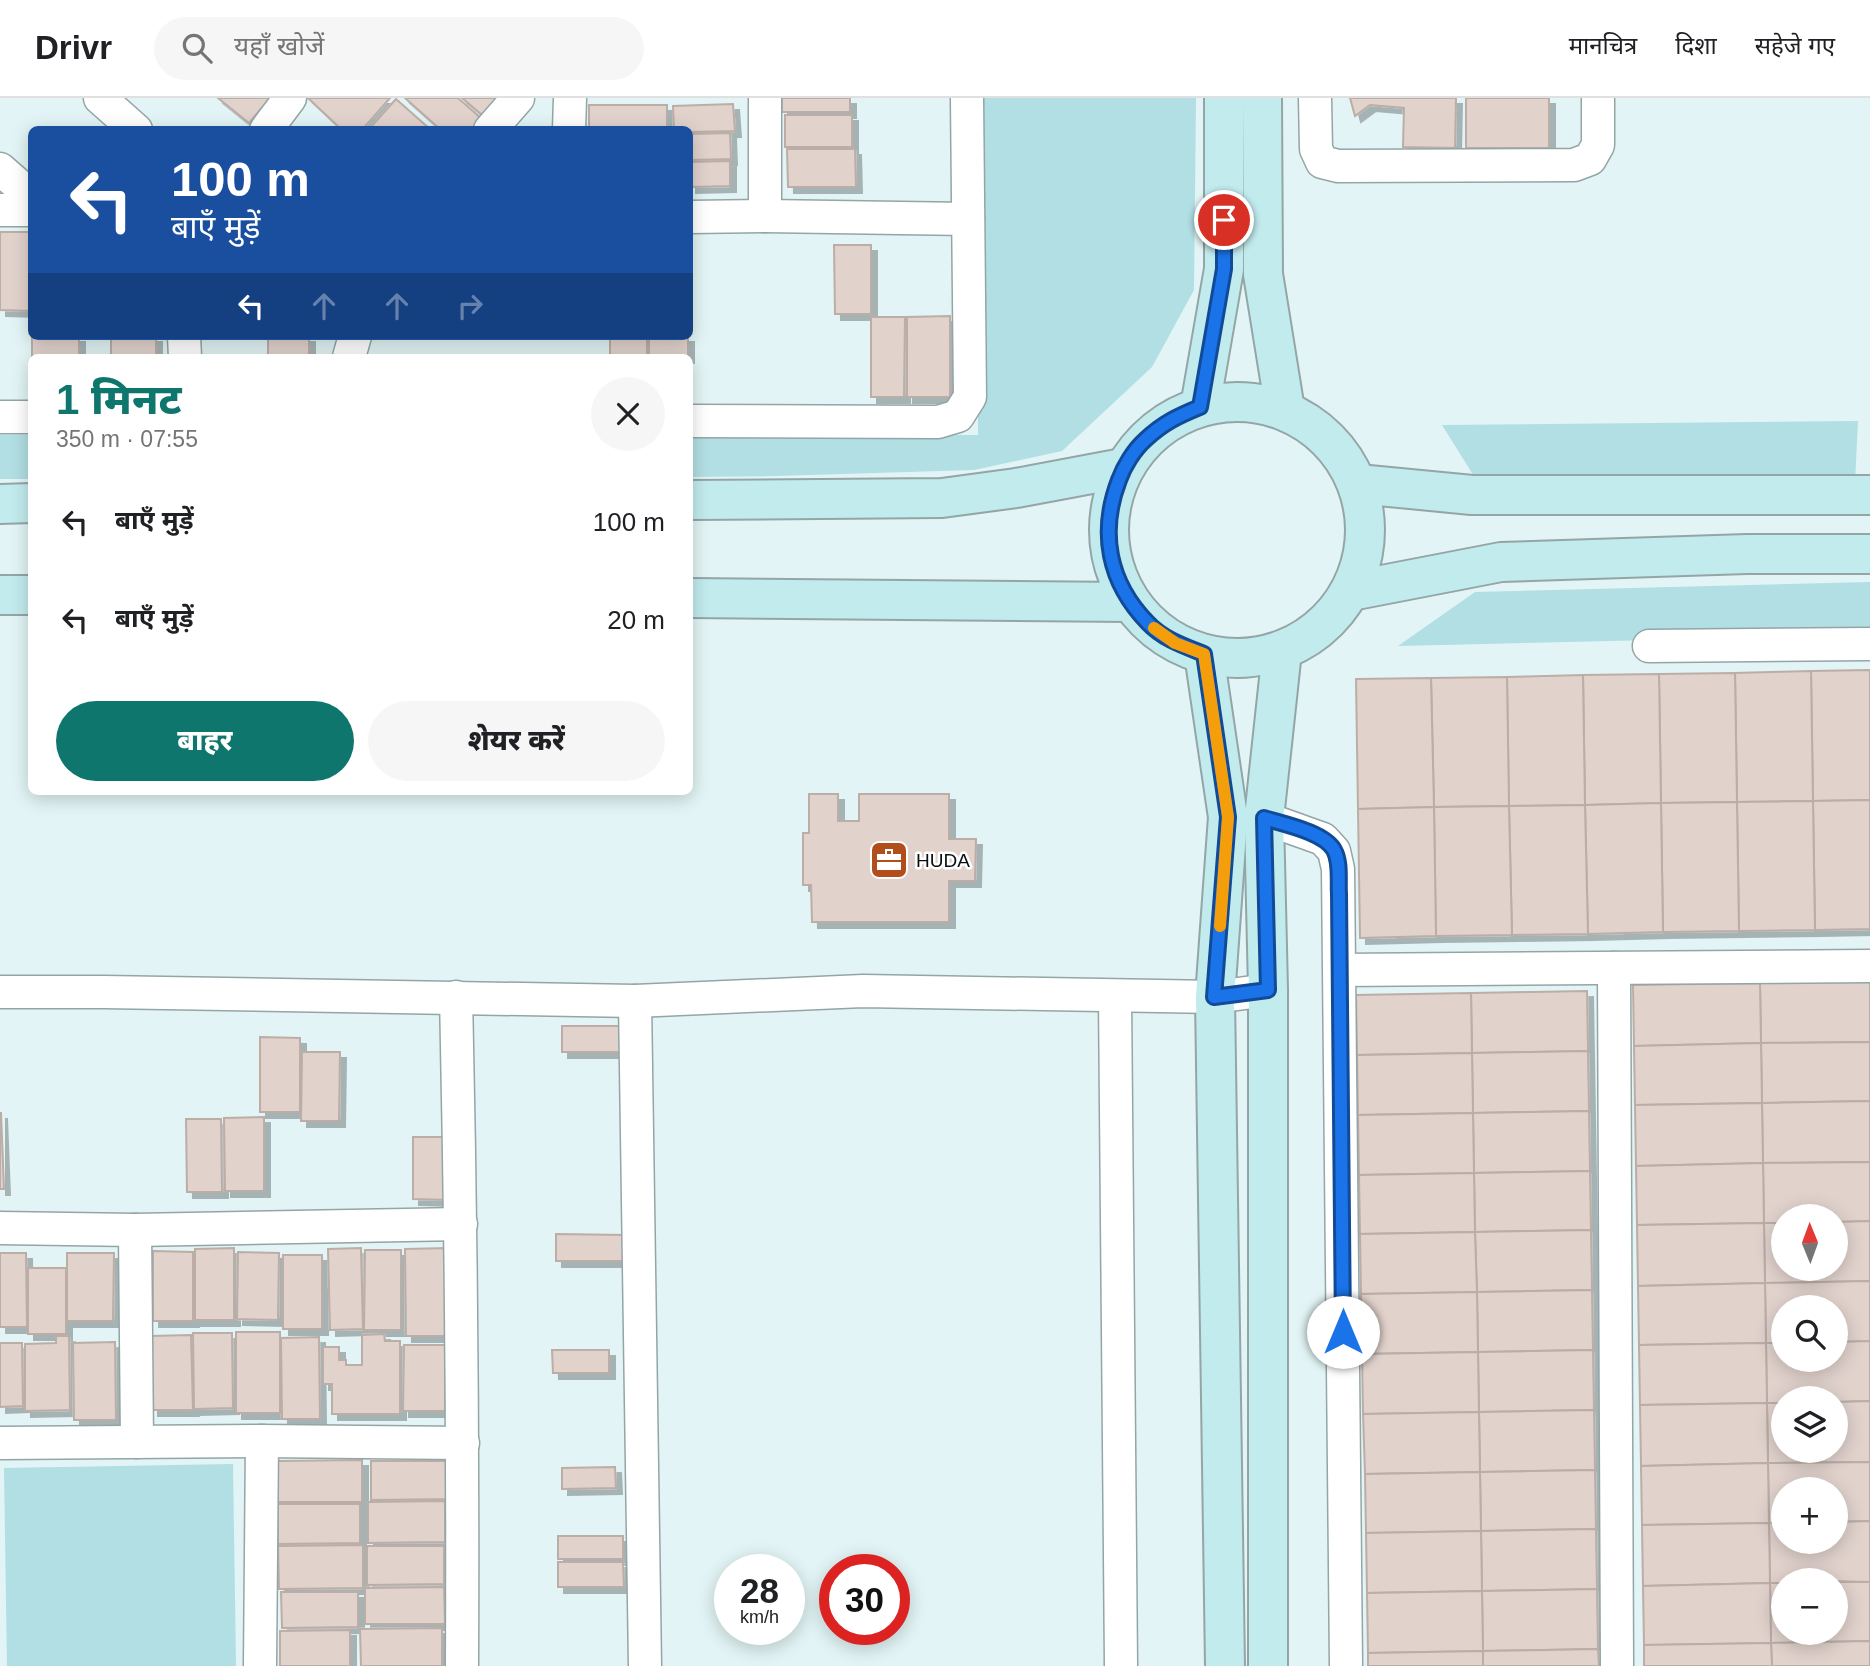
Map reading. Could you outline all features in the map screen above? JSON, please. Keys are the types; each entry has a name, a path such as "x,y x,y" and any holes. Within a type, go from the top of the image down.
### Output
{"street":[{"path":"100,98 132,126"},
{"path":"269,126 290,98"},
{"path":"494,126 518,98"},
{"path":"569,126 570,98"},
{"path":"765,98 765,216"},
{"path":"693,421 938,422 958,415 970,397 967,98"},
{"path":"1200,407 1224,269 1224,98"},
{"path":"1262,98 1263,274 1285,410"},
{"path":"1315,98 1316,149 1322,162 1338,166 1574,165 1590,159 1598,145 1598,98"},
{"path":"0,169 28,194"},
{"path":"0,210 28,210"},
{"path":"693,217 968,219"},
{"path":"1243,401 1285,410 1316,428 1341,453 1358,484 1366,520 1363,556 1351,591 1333,616 1309,636 1282,651 1243,659 1204,654 1175,643 1150,625 1130,602 1114,570 1107,536 1111,501 1123,468 1143,441 1169,420 1200,407 1243,401"},
{"path":"0,417 28,417"},
{"path":"693,500 942,498 1016,488 1123,468"},
{"path":"1358,484 1472,495 1870,495"},
{"path":"0,504 28,503"},
{"path":"1351,591 1501,562 1747,554 1870,554"},
{"path":"0,595 28,595"},
{"path":"693,598 1130,602"},
{"path":"1649,646 1870,644"},
{"path":"1268,1666 1268,990 1264,818 1282,651"},
{"path":"1204,654 1228,817 1214,997 1224,1666"},
{"path":"1264,818 1323,838 1334,851 1338,869 1346,1666"},
{"path":"1340,970 1870,966"},
{"path":"1614,968 1617,1666"},
{"path":"0,992 635,1001 863,991 1214,997 1268,990"},
{"path":"1115,996 1121,1666"},
{"path":"456,997 463,1444 462,1666"},
{"path":"635,1001 645,1666"},
{"path":"0,1228 135,1230 461,1224"},
{"path":"135,1230 137,1442"},
{"path":"0,1443 262,1441 463,1444"},
{"path":"260,1666 262,1441"}],"shaded area":[{"path":"978,98 1196,98 1194,290 1152,367 1062,451 974,470 693,477 693,435 978,435"},
{"path":"1858,421 1855,482 1477,481 1442,425"},
{"path":"0,435 28,435 28,479 0,479"},
{"path":"1870,582 1870,635 1398,646 1475,592"},
{"path":"233,1464 236,1666 7,1666 4,1468"}],"building":[{"path":"218,98 270,98 249,123"},
{"path":"308,98 390,98 366,126 338,126"},
{"path":"405,98 458,98 484,121 480,126 436,126"},
{"path":"462,98 505,98 487,119"},
{"path":"782,98 850,98 850,112 782,112"},
{"path":"1350,98 1456,98 1455,148 1403,147 1404,108 1370,105 1355,116"},
{"path":"1466,98 1549,98 1549,148 1466,148"},
{"path":"396,99 426,126 372,126"},
{"path":"733,104 735,131 693,132 693,126 674,126 673,106"},
{"path":"589,105 667,105 667,126 589,126"},
{"path":"785,115 852,115 852,147 785,147"},
{"path":"730,133 731,159 693,160 693,134"},
{"path":"787,149 855,149 856,187 788,187"},
{"path":"730,161 730,186 693,187 693,162"},
{"path":"0,232 28,232 28,311 0,310"},
{"path":"834,245 871,245 871,314 835,314"},
{"path":"950,316 950,397 907,397 907,317"},
{"path":"871,317 905,317 904,397 871,397"},
{"path":"32,340 79,340 79,354 32,354"},
{"path":"111,340 156,340 156,354 111,354"},
{"path":"268,340 309,340 309,354 268,354"},
{"path":"610,340 647,340 647,354 610,354"},
{"path":"649,340 688,340 688,354 649,354"},
{"path":"1870,670 1870,800 1813,801 1811,671"},
{"path":"1811,671 1813,801 1737,802 1735,673"},
{"path":"1735,673 1737,802 1661,803 1659,674"},
{"path":"1659,674 1661,803 1585,805 1583,675"},
{"path":"1583,675 1585,805 1509,806 1507,677"},
{"path":"1507,677 1509,806 1434,807 1431,678"},
{"path":"1431,678 1434,807 1358,809 1356,679"},
{"name":"HUDA","path":"809,794 838,794 838,821 859,821 859,794 949,794 949,839 976,839 975,881 949,881 949,922 812,922 811,885 803,885 803,833 809,833"},
{"path":"1870,800 1870,929 1815,930 1813,801"},
{"path":"1813,801 1815,930 1739,931 1737,802"},
{"path":"1737,802 1739,931 1663,932 1661,803"},
{"path":"1661,803 1663,932 1588,934 1585,805"},
{"path":"1585,805 1588,934 1512,935 1509,806"},
{"path":"1509,806 1512,935 1436,936 1434,807"},
{"path":"1434,807 1436,936 1360,938 1358,809"},
{"path":"1870,981 1870,1042 1761,1043 1760,983"},
{"path":"1760,983 1761,1043 1634,1046 1633,985"},
{"path":"1587,991 1588,1051 1472,1053 1471,993"},
{"path":"1471,993 1472,1053 1357,1055 1356,995"},
{"path":"562,1026 630,1026 630,1052 562,1052"},
{"path":"260,1037 300,1038 300,1112 260,1112"},
{"path":"1870,1042 1870,1101 1762,1103 1761,1043"},
{"path":"1761,1043 1762,1103 1635,1105 1634,1046"},
{"path":"1588,1051 1589,1111 1473,1113 1472,1053"},
{"path":"302,1052 340,1052 339,1121 301,1121"},
{"path":"1472,1053 1473,1113 1358,1115 1357,1055"},
{"path":"1870,1101 1870,1162 1763,1163 1762,1103"},
{"path":"1762,1103 1763,1163 1636,1166 1635,1105"},
{"path":"1589,1111 1590,1171 1474,1173 1473,1113"},
{"path":"1,1113 4,1189 0,1189"},
{"path":"1473,1113 1474,1173 1359,1175 1358,1115"},
{"path":"264,1117 264,1191 225,1191 224,1118"},
{"path":"186,1119 221,1119 222,1192 187,1192"},
{"path":"413,1137 450,1137 450,1200 413,1199"},
{"path":"1870,1162 1870,1221 1848,1222 1848,1204 1771,1204 1771,1223 1764,1223 1763,1163"},
{"path":"1763,1163 1764,1223 1637,1225 1636,1166"},
{"path":"1590,1171 1591,1230 1475,1232 1474,1173"},
{"path":"1474,1173 1475,1232 1360,1234 1359,1175"},
{"path":"1870,1221 1870,1281 1765,1283 1764,1223 1771,1223 1771,1281 1848,1281 1848,1222"},
{"path":"1764,1223 1765,1283 1638,1286 1637,1225"},
{"path":"1591,1230 1592,1290 1477,1292 1475,1232"},
{"path":"1475,1232 1477,1292 1361,1294 1360,1234"},
{"path":"556,1234 626,1235 626,1261 556,1261"},
{"path":"234,1248 234,1320 195,1320 195,1249"},
{"path":"361,1248 363,1329 330,1330 328,1249"},
{"path":"448,1248 449,1336 406,1336 405,1249"},
{"path":"365,1250 401,1250 401,1330 364,1330"},
{"path":"153,1251 193,1252 193,1321 153,1321"},
{"path":"238,1252 279,1253 278,1320 237,1319"},
{"path":"0,1253 26,1253 27,1327 0,1327"},
{"path":"67,1253 114,1253 113,1321 67,1321"},
{"path":"283,1255 322,1255 322,1329 283,1329"},
{"path":"28,1268 66,1268 66,1334 28,1334"},
{"path":"1870,1281 1870,1341 1848,1342 1848,1295 1771,1295 1771,1343 1766,1343 1765,1283"},
{"path":"1765,1283 1766,1343 1639,1345 1638,1286"},
{"path":"1592,1290 1593,1350 1478,1352 1477,1292"},
{"path":"1477,1292 1478,1352 1362,1354 1361,1294"},
{"path":"236,1332 280,1332 280,1413 236,1413"},
{"path":"193,1333 232,1333 233,1408 194,1409"},
{"path":"384,1334 385,1341 400,1341 400,1414 332,1414 332,1384 323,1384 323,1347 339,1347 339,1360 346,1360 346,1365 362,1365 362,1335"},
{"path":"191,1335 193,1410 152,1410 151,1336"},
{"path":"56,1336 69,1336 70,1410 25,1411 25,1344 56,1343"},
{"path":"319,1337 320,1419 282,1419 281,1338"},
{"path":"1870,1341 1870,1401 1848,1402 1848,1386 1771,1386 1771,1403 1767,1403 1766,1343 1771,1343 1771,1372 1848,1372 1848,1342"},
{"path":"115,1342 116,1420 74,1420 73,1343"},
{"path":"0,1343 22,1343 23,1406 0,1407"},
{"path":"1766,1343 1767,1403 1640,1405 1639,1345"},
{"path":"404,1345 446,1345 445,1411 403,1411"},
{"path":"552,1350 609,1350 609,1373 553,1373"},
{"path":"1593,1350 1594,1410 1479,1412 1478,1352"},
{"path":"1478,1352 1479,1412 1363,1414 1362,1354"},
{"path":"1870,1401 1870,1462 1848,1462 1848,1402"},
{"path":"1767,1403 1771,1403 1771,1463 1768,1463"},
{"path":"1767,1403 1768,1463 1641,1466 1640,1405"},
{"path":"1594,1410 1595,1470 1480,1472 1479,1412"},
{"path":"1479,1412 1480,1472 1365,1474 1363,1414"},
{"path":"362,1460 362,1502 278,1502 278,1461"},
{"path":"371,1461 455,1461 455,1499 371,1500"},
{"path":"1870,1462 1870,1521 1848,1522 1848,1477 1771,1477 1769,1523 1768,1463"},
{"path":"1768,1463 1769,1523 1642,1525 1641,1466"},
{"path":"615,1467 616,1488 562,1489 562,1468"},
{"path":"1595,1470 1596,1529 1481,1531 1480,1472"},
{"path":"1480,1472 1481,1531 1366,1533 1365,1474"},
{"path":"445,1501 445,1542 368,1543 368,1502"},
{"path":"278,1504 360,1504 360,1543 278,1544"},
{"path":"1870,1521 1870,1582 1848,1581 1848,1568 1771,1568 1770,1583 1769,1523 1771,1554 1848,1554 1848,1522"},
{"path":"1769,1523 1770,1583 1643,1586 1642,1525"},
{"path":"1596,1529 1597,1589 1482,1591 1481,1531"},
{"path":"1481,1531 1482,1591 1367,1593 1366,1533"},
{"path":"558,1536 623,1536 623,1559 558,1559"},
{"path":"363,1545 363,1588 279,1589 278,1546"},
{"path":"367,1546 444,1546 444,1584 367,1585"},
{"path":"558,1562 623,1562 624,1587 558,1587"},
{"path":"1848,1582 1870,1582 1870,1641 1848,1641"},
{"path":"1770,1583 1771,1643 1644,1645 1643,1586"},
{"path":"444,1587 445,1624 365,1624 365,1588"},
{"path":"1597,1589 1598,1649 1483,1651 1482,1591"},
{"path":"1482,1591 1483,1651 1368,1653 1367,1593"},
{"path":"281,1592 358,1592 358,1627 282,1628"},
{"path":"442,1628 442,1666 361,1666 360,1629"},
{"path":"350,1630 350,1666 280,1666 280,1631"},
{"path":"1848,1641 1870,1641 1870,1666 1772,1666 1771,1645 1848,1645"},
{"path":"1771,1643 1772,1666 1644,1666 1644,1645"},
{"path":"1598,1649 1599,1666 1483,1666 1483,1651"},
{"path":"1483,1651 1483,1666 1368,1666 1368,1653"}],"slow traffic":[{"path":"1154,628 1175,643 1204,654 1228,817 1220,926"}],"place":[{"name":"HUDA","path":"889,860"}],"route":[{"path":"1224,220 1224,269 1200,407 1169,420 1143,441 1123,468 1111,501 1107,536 1114,570 1130,602 1150,625 1175,643 1204,654 1228,817 1214,997 1268,990 1264,818 1323,838 1334,851 1339,894 1343,1332"}]}
